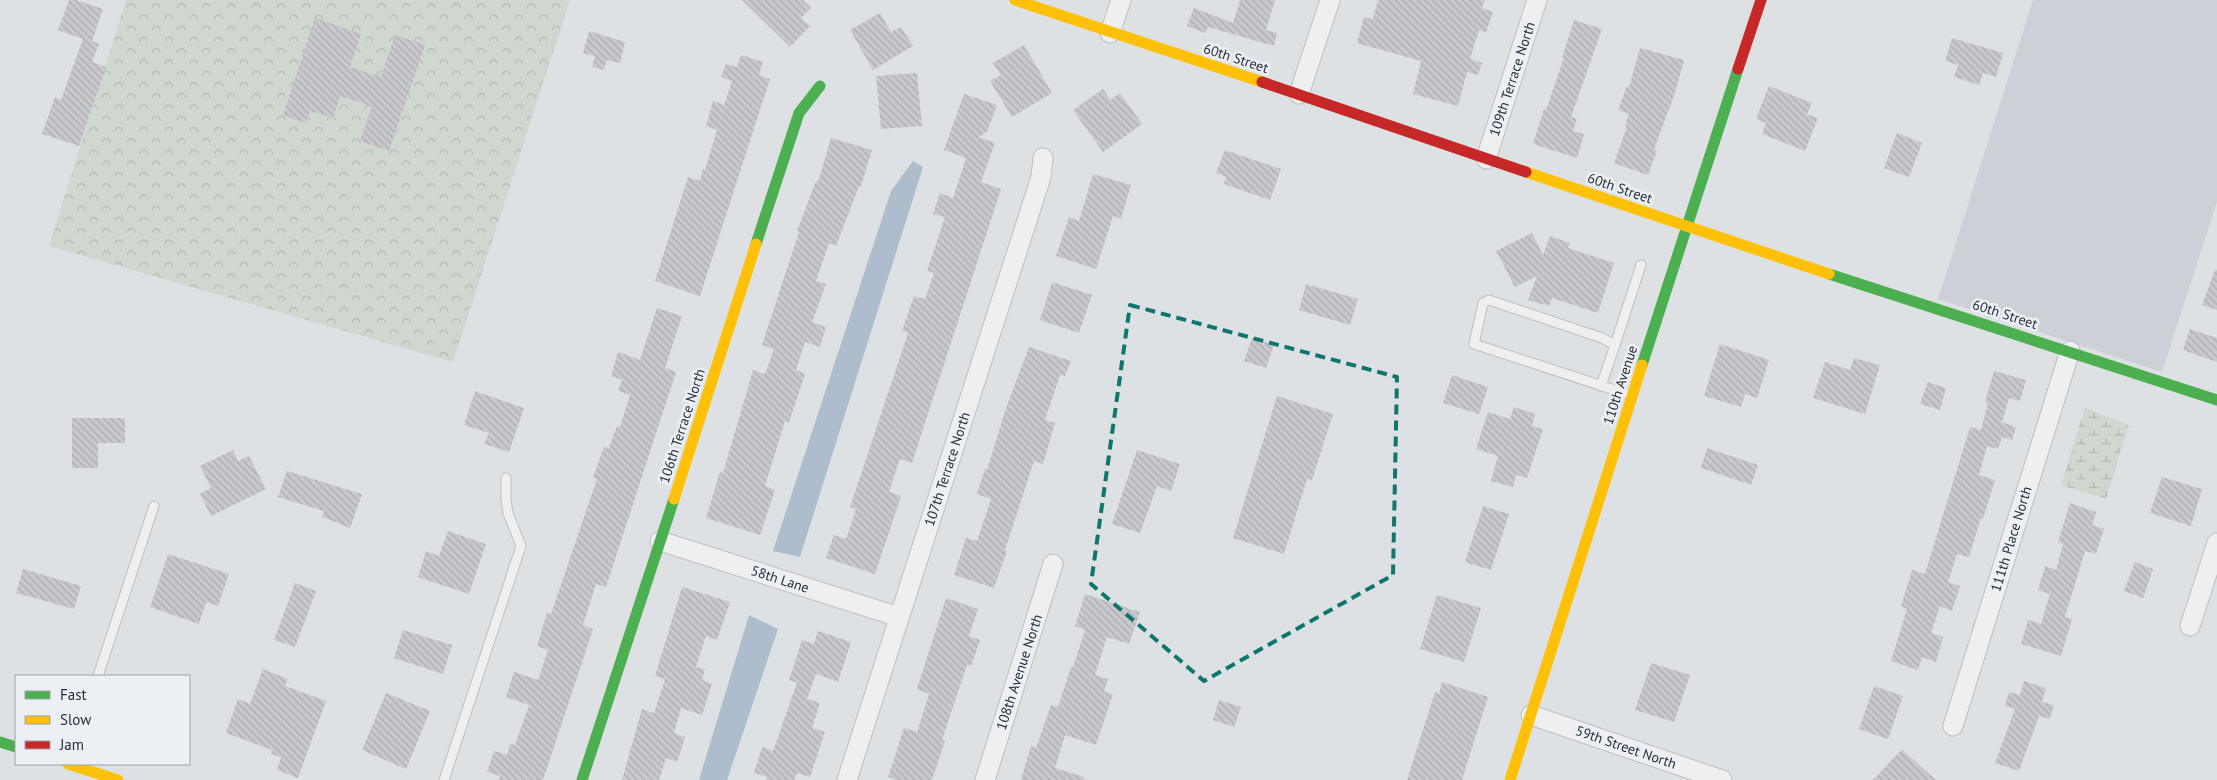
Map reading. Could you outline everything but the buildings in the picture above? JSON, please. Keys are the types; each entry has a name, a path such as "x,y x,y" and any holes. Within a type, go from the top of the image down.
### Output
{"street":[{"name":"60th Street","path":"1015,0 1299,94 1686,227 2217,400"},
{"path":"1110,33 1121,0"},
{"path":"1299,94 1330,0"},
{"name":"109th Terrace North","path":"1486,159 1537,0"},
{"name":"110th Avenue","path":"1510,780 1686,227 1761,0"},
{"name":"106th Terrace North","path":"582,780 799,113 820,86"},
{"name":"107th Terrace North","path":"847,780 1042,177 1043,158"},
{"name":"111th Place North","path":"1953,726 2070,351"},
{"name":"58th Lane","path":"660,541 899,617"},
{"path":"2190,626 2217,543"},
{"name":"108th Avenue North","path":"985,780 1053,564"},
{"name":"59th Street North","path":"1530,715 1722,780"},
{"path":"0,742 15,747"},
{"path":"71,765 118,780"}],"lane":[{"path":"1602,386 1641,265"},
{"path":"1615,345 1602,338 1489,300 1483,303 1474,344 1632,396"},
{"path":"444,780 521,546 508,513 506,478"},
{"path":"98,675 154,506"}],"highlighted area":[{"path":"1130,305 1397,377 1393,575 1204,681 1091,584"}],"shaded area":[{"path":"2033,0 2217,0 2217,202 2162,372 1938,299"}],"green space":[{"path":"126,0 570,0 453,362 49,246"},
{"path":"2085,408 2129,425 2106,499 2061,485"}],"water":[{"path":"913,161 923,167 800,557 773,551 891,191"},
{"path":"749,615 778,629 727,780 699,780"}],"traffic: fast":[{"path":"1642,365 1738,69"},
{"path":"756,244 799,113 820,86"},
{"path":"1829,274 2217,400"},
{"path":"582,780 674,499"},
{"path":"0,742 15,747"}],"traffic: slow":[{"path":"1015,0 1262,82"},
{"path":"1526,172 1829,274"},
{"path":"674,499 756,244"},
{"path":"1510,780 1642,365"},
{"path":"71,765 118,780"}],"traffic: jam":[{"path":"1738,69 1761,0"},
{"path":"1262,82 1526,172"}]}
